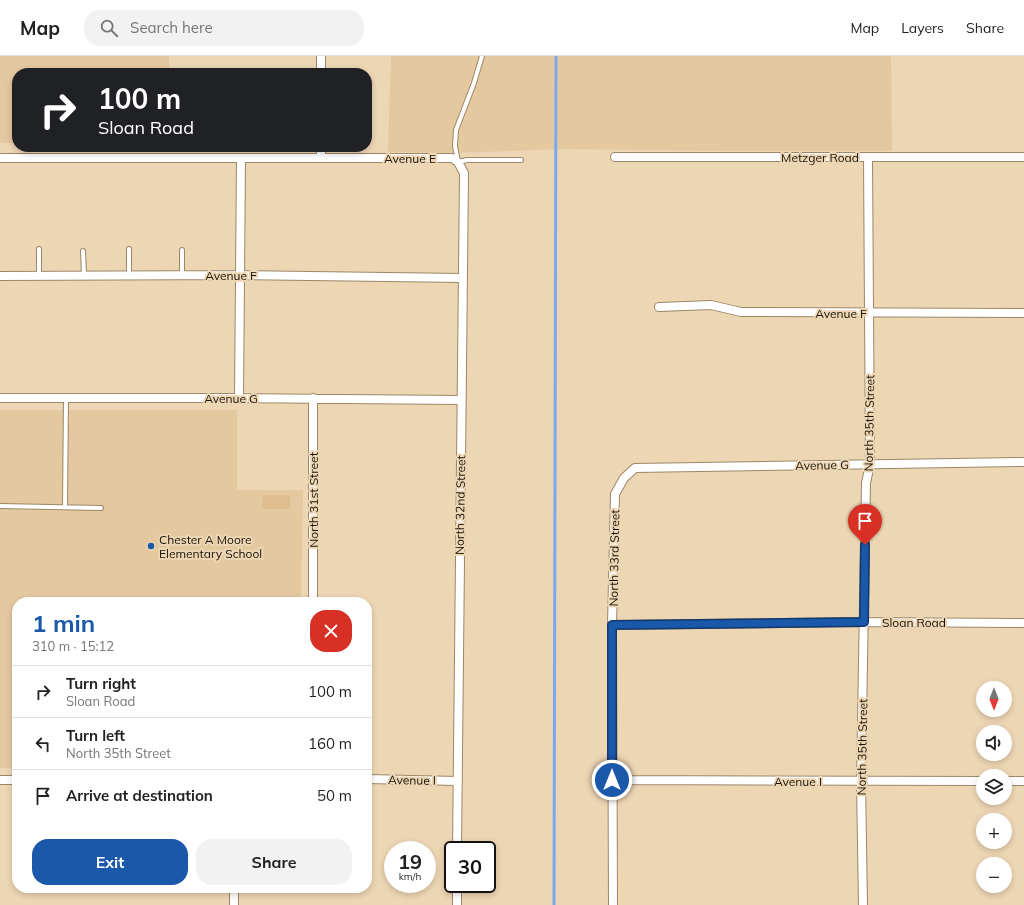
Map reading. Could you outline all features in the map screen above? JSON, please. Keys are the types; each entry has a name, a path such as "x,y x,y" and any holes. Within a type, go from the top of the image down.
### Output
{"street":[{"path":"321,56 321,68"},
{"path":"321,152 321,158"},
{"name":"Metzger Road","path":"615,157 1024,157"},
{"name":"North 35th Street","path":"863,905 861,782 866,483 870,464 868,157"},
{"name":"Avenue E","path":"0,158 452,158 458,162"},
{"path":"239,398 241,158"},
{"name":"North 32nd Street","path":"457,841 464,173 458,162"},
{"name":"Avenue F","path":"0,276 240,275 462,278"},
{"name":"Avenue F","path":"659,308 711,305 741,312 1024,313"},
{"name":"Avenue G","path":"0,398 313,398 461,400"},
{"name":"North 31st Street","path":"312,597 313,398"},
{"name":"Avenue G","path":"624,478 635,468 1024,462"},
{"name":"North 33rd Street","path":"613,905 612,625 615,494 624,478"},
{"name":"Sloan Road","path":"612,625 864,622 1024,623"},
{"name":"Avenue I","path":"372,779 458,781"},
{"path":"0,780 12,780"},
{"name":"Avenue I","path":"612,780 861,782 976,781"},
{"path":"1012,781 1024,781"},
{"path":"234,893 234,905"},
{"path":"457,893 457,905"}],"lane":[{"path":"482,56 474,83 456,130 455,146 458,162 467,160 521,160"},
{"path":"39,249 39,276"},
{"path":"128,275 129,250"},
{"path":"182,250 182,275"},
{"path":"83,251 84,275"},
{"path":"65,507 66,398"},
{"path":"0,506 101,508"}],"shaded area":[{"path":"0,56 169,56 169,68 12,68 12,143 0,143"},
{"path":"391,56 891,56 892,151 561,149 454,153 388,152"},
{"name":"Chester A Moore Elementary School","path":"0,410 237,410 237,490 303,490 301,597 12,597 12,768 0,768"},
{"path":"263,495 290,495 290,509 262,509"}],"waterway":[{"path":"554,905 556,56"}],"place":[{"name":"Chester A Moore Elementary School","path":"151,546"}],"route":[{"path":"612,780 612,625 864,622 865,545"}]}
